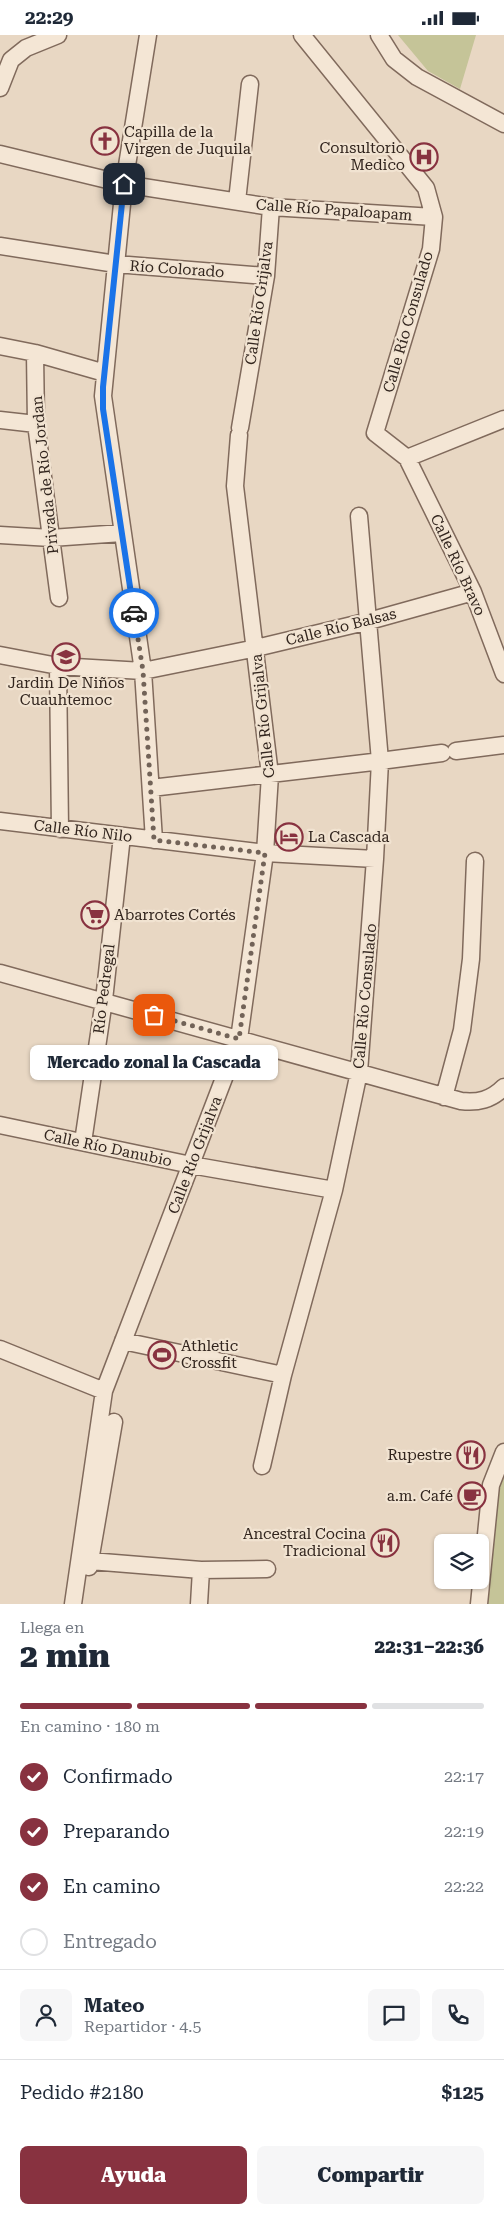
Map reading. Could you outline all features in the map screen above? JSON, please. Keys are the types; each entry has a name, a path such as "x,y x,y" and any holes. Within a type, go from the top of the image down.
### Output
{"street":[{"path":"0,88 11,60 26,48 58,35"},
{"path":"148,35 124,184 103,409 143,671 154,840"},
{"name":"Calle Río Consulado","path":"302,35 426,188 434,217 431,249 376,433 407,458"},
{"path":"379,35 394,59 418,77 504,124"},
{"path":"237,201 250,84"},
{"name":"Calle Río Papaloapam","path":"0,154 124,184 271,207 434,217"},
{"name":"Calle Río Grijalva","path":"73,1604 104,1391 239,1039 265,853 270,775 235,486 240,432 266,276 271,207"},
{"name":"Río Colorado","path":"0,246 116,264 266,276"},
{"path":"0,346 35,353 105,373"},
{"name":"Privada de Río Jordan","path":"35,353 36,424 59,598"},
{"path":"407,458 504,419"},
{"path":"0,420 36,424"},
{"name":"Calle Río Bravo","path":"407,458 473,592 504,673"},
{"name":"Calle Río Consulado","path":"262,1466 284,1375 334,1190 359,1072 376,859 377,761 369,621 359,516"},
{"path":"0,535 51,538 122,533"},
{"name":"Calle Río Balsas","path":"0,655 58,666 143,671 256,648 369,621 473,592"},
{"path":"58,666 60,829"},
{"path":"151,788 504,745"},
{"name":"Calle Río Nilo","path":"0,821 265,853 376,859"},
{"name":"Río Pedregal","path":"83,1141 104,1000 122,836"},
{"path":"444,1097 462,1029 471,959 475,861"},
{"path":"0,973 104,1000 444,1097 475,1102 486,1100 504,1087"},
{"name":"Calle Río Danubio","path":"0,1125 191,1165 334,1190"},
{"path":"123,1341 284,1375"},
{"path":"0,1349 104,1391"},
{"path":"83,1604 114,1422"},
{"path":"479,1604 491,1485 504,1451"},
{"path":"90,1561 201,1570 267,1569"},
{"path":"199,1604 201,1570"}],"green space":[{"path":"398,35 476,35 460,89 428,71"},
{"path":"504,1478 504,1604 486,1604 487,1589 489,1589 492,1496"}],"way so far":[{"path":"134,613 143,671 154,840 265,853 239,1039 154,1015"}],"place":[{"name":"Capilla de la Virgen de Juquila","path":"105,141"},
{"name":"Consultorio Medico","path":"424,157"},
{"name":"Jardin De Niños Cuauhtemoc","path":"66,657"},
{"name":"La Cascada","path":"289,837"},
{"name":"Abarrotes Cortés","path":"95,915"},
{"name":"Mercado zonal la Cascada","path":"154,1015"},
{"name":"Athletic Crossfit","path":"162,1355"},
{"name":"Rupestre","path":"471,1455"},
{"name":"a.m. Café","path":"472,1496"},
{"name":"Ancestral Cocina Tradicional","path":"385,1543"}],"route":[{"path":"124,184 103,387 103,409 134,613"}]}
